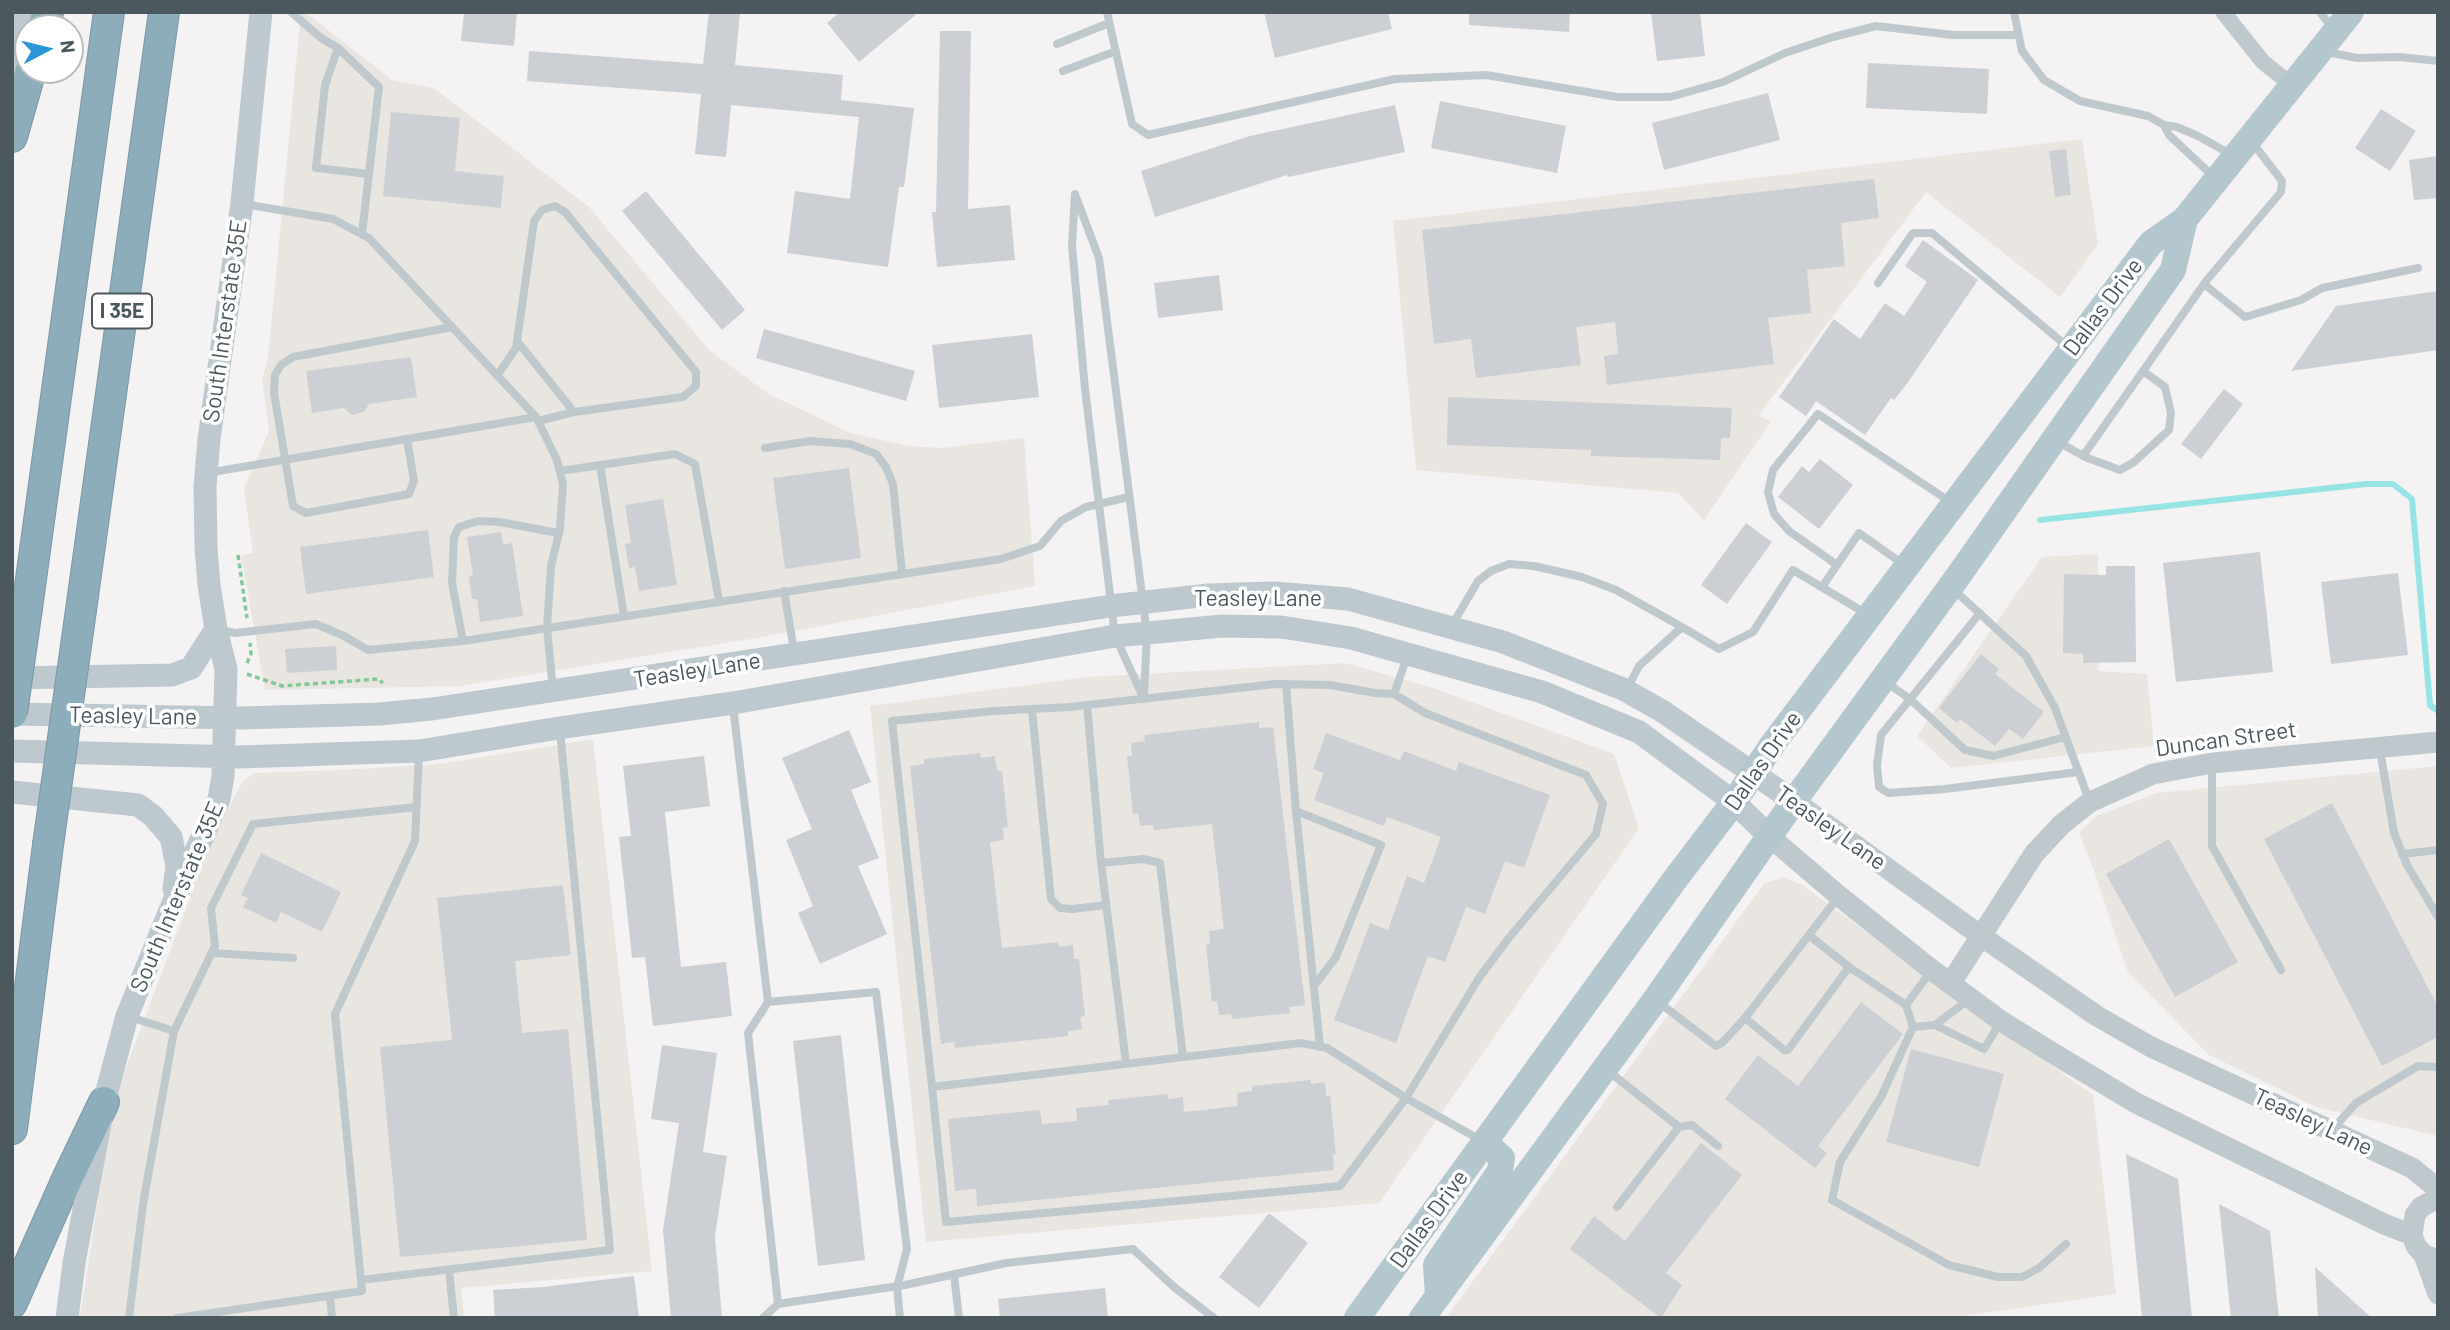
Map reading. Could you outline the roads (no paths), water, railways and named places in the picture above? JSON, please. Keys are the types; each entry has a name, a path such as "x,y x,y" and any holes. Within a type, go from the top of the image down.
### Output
{"highway":[{"name":"I 35E","path":"12,714 109,12"},
{"name":"I 35E","path":"12,1129 48,845 164,12"},
{"path":"12,137 28,84"},
{"path":"12,1303 104,1102"}],"main road":[{"path":"12,82 24,12"},
{"name":"South Interstate 35E","path":"67,1318 74,1263 104,1102 127,1016 219,799 226,669 216,629 206,548 206,473 242,203 261,12"},
{"name":"Dallas Drive","path":"1357,1318 1734,802 1772,745 2151,243 2185,219 2293,86 2332,27"},
{"name":"Dallas Drive","path":"1422,1318 1655,1000 1794,802 1951,587 2173,270 2185,219"},
{"path":"2040,391 2072,414"},
{"name":"Teasley Lane","path":"12,714 223,718 380,714 553,693 1111,606 1208,596 1273,593 1348,599 1503,642 1626,691 1662,712 1794,802"},
{"name":"Teasley Lane","path":"12,751 299,756 419,751 733,703 1115,636 1222,626 1280,627 1351,638 1549,694 1639,732 1734,802 1770,837"},
{"path":"12,678 172,675 191,668 216,629"},
{"path":"553,693 559,728"},
{"path":"12,792 138,805 153,816 171,837 177,866 173,903"},
{"path":"1438,1296 1436,1265 1500,1171 1502,1158 1484,1142"}],"street":[{"path":"2223,12 2263,62 2293,86"},
{"name":"Duncan Street","path":"1950,984 2034,854 2061,825 2090,802 2153,774 2212,763 2438,742"},
{"name":"Teasley Lane","path":"1794,802 2097,1016 2151,1048 2412,1168 2438,1189"},
{"name":"Teasley Lane","path":"1770,837 1839,897 2001,1021 2136,1102 2384,1224 2412,1234"},
{"path":"2438,1198 2421,1207 2415,1215 2412,1234 2416,1246 2431,1258 2438,1294"}],"lane":[{"path":"291,12 321,38 338,48 379,86 362,234"},
{"path":"1107,12 1132,124 1148,135 1395,79 1486,75 1617,97 1670,97 1723,82 1797,49 1876,26 1954,35 2019,35"},
{"path":"2014,12 2022,51 2044,80 2080,101 2148,116 2165,125 2242,148 2282,181 2280,192 2204,284 2084,456"},
{"path":"1057,44 1110,23"},
{"path":"2332,27 2357,58 2400,57 2438,61"},
{"path":"338,48 325,85 316,168 369,174"},
{"path":"1063,71 1116,51"},
{"path":"2165,125 2176,143 2217,179"},
{"path":"1075,194 1099,258 1147,634 1144,699 1115,636 1085,389 1072,246 1075,194"},
{"path":"242,203 333,219 369,238 537,419 557,460 564,484 551,566 547,628 553,693"},
{"path":"206,473 574,412 683,397 696,386 696,372 565,212 555,206 542,210 534,221 517,341 511,357 497,376"},
{"path":"1878,283 1913,233 1932,233 2071,349"},
{"path":"2204,284 2245,317 2301,300 2322,288 2418,268"},
{"path":"407,439 414,481 409,494 306,513 293,506 274,393 275,375 281,365 293,356 452,327"},
{"path":"517,341 574,412"},
{"path":"2054,440 2084,456 2120,470 2134,461 2169,430 2171,413 2165,387 2143,371"},
{"path":"1837,565 1789,531 1774,514 1768,492 1773,470 1818,414 1954,505"},
{"path":"765,449 810,441 850,444 876,454 886,467 893,484 902,573"},
{"path":"560,471 675,454 695,464 719,601"},
{"path":"600,465 624,616"},
{"path":"216,629 235,634 316,624 368,650 463,641 1001,559 1040,546 1062,521 1086,507 1129,497"},
{"path":"463,641 452,583 454,537 459,527 478,521 500,522 558,533"},
{"path":"1822,587 1859,533 1908,567"},
{"path":"1451,628 1478,582 1490,571 1509,564 1534,566 1582,577 1616,590 1719,649 1752,632 1793,570 1871,616"},
{"path":"1951,587 2026,656 2055,709 2090,802"},
{"path":"784,591 795,654"},
{"path":"1980,613 1881,735 1877,765 1879,787 1888,793 1945,789 2078,772"},
{"path":"1626,691 1639,666 1682,627"},
{"path":"1394,694 1408,654"},
{"path":"1884,680 1910,699 1965,750 1993,755 2065,737"},
{"path":"1286,684 1320,1047"},
{"path":"1286,684 1330,685 1394,694 1425,713 1586,775 1603,804 1596,834 1486,968 1406,1098 1340,1186 946,1222 892,721 1144,699 1286,684"},
{"path":"733,703 768,1002 748,1033 778,1304"},
{"path":"1087,705 1101,863 1126,1063"},
{"path":"1032,710 1051,899 1060,908 1106,905"},
{"path":"361,1280 610,1251 559,728"},
{"path":"2380,747 2394,833 2402,854 2437,916"},
{"path":"177,1318 362,1291 335,1014 415,841 419,751"},
{"path":"2212,763 2212,846 2281,970"},
{"path":"129,1318 143,1204 174,1031 215,946 211,908 253,824 417,807"},
{"path":"1296,811 1381,845 1336,957 1314,986"},
{"path":"2402,854 2438,850"},
{"path":"1101,863 1143,859 1160,863 1183,1057"},
{"path":"1655,1000 1716,1046 1722,1043 1745,1018 1839,897"},
{"path":"1810,936 1849,967 1906,1005 1913,1027 1881,1097 1840,1162 1832,1200 1949,1265 1998,1277 2022,1277 2039,1268 2066,1244"},
{"path":"212,953 293,958"},
{"path":"1745,1018 1784,1050 1791,1048 1849,967"},
{"path":"1906,1005 1932,970"},
{"path":"768,1002 876,992 908,1249 897,1287 900,1318"},
{"path":"1935,1025 1971,998"},
{"path":"127,1016 174,1031"},
{"path":"1913,1027 1935,1025 1984,1049 2001,1021"},
{"path":"932,1087 1300,1043 1327,1048 1406,1098 1484,1142"},
{"path":"2332,1130 2356,1103 2418,1066 2438,1067"},
{"path":"1605,1068 1679,1127"},
{"path":"1618,1206 1679,1127 1692,1125 1718,1146"},
{"path":"763,1318 778,1304 897,1287 1006,1263 1133,1249 1174,1287 1214,1318"},
{"path":"449,1270 454,1318"},
{"path":"954,1275 959,1318"},
{"path":"330,1296 332,1318"}],"waterway":[{"path":"2040,520 2366,484 2393,484 2412,499 2430,705 2438,711"}]}
